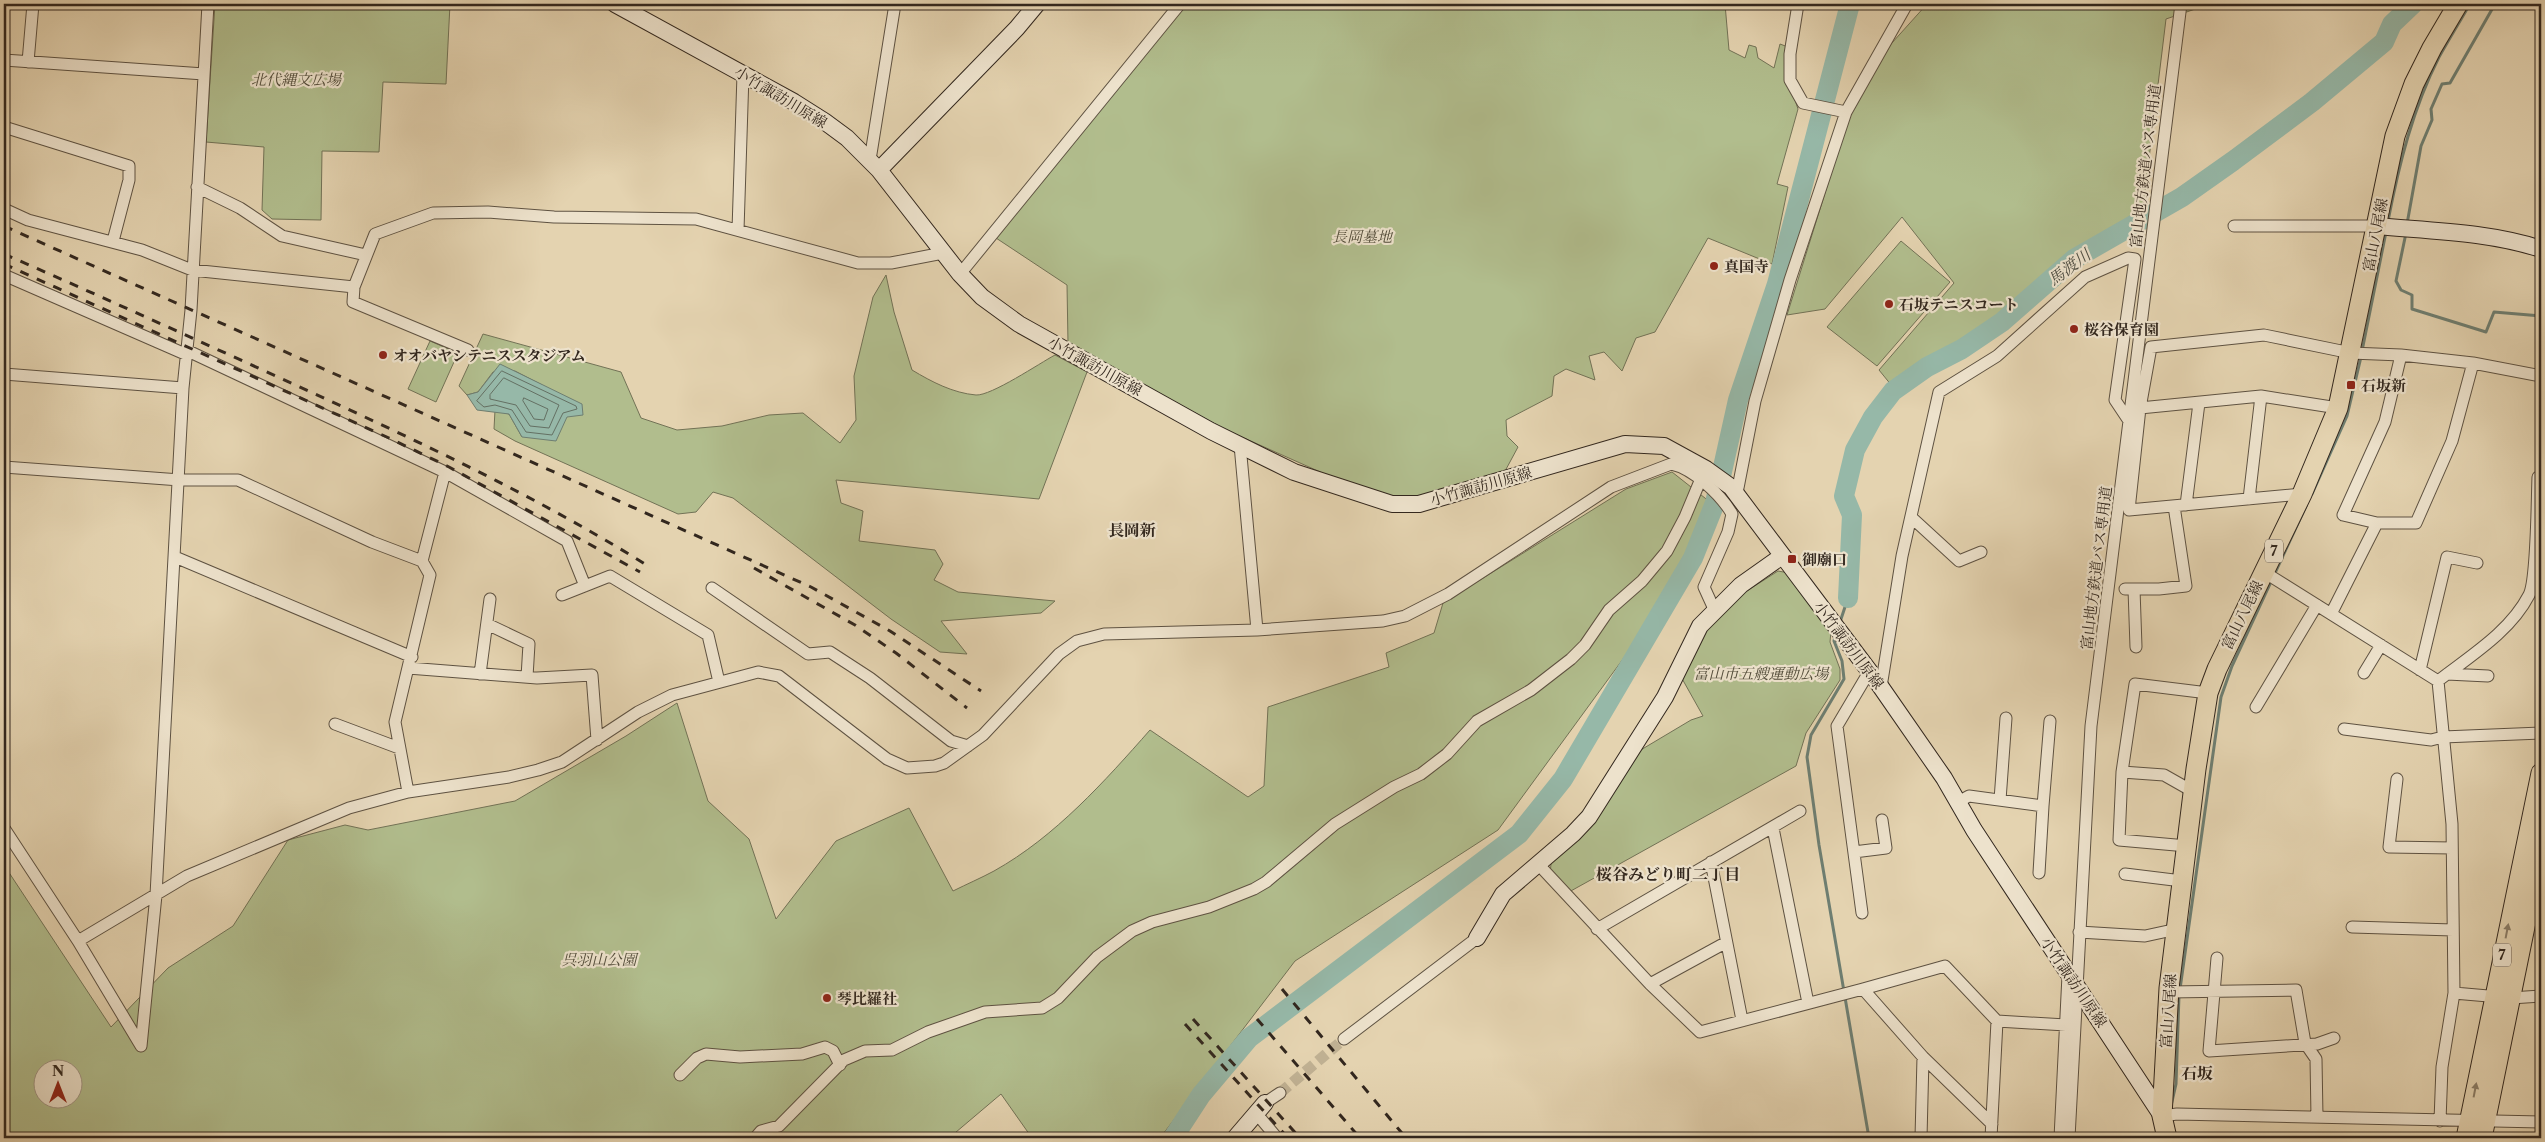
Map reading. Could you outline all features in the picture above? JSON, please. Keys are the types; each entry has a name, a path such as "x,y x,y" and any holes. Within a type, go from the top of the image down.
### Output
{"main road":[{"name":"小竹諏訪川原線","path":"615,4 824,121 874,165 960,274 982,298 1019,324 1240,445 1294,472 1392,504 1419,504 1625,444 1664,446 1703,475 1734,490 1880,687 1958,802 2162,1116"},
{"path":"874,165 1017,28 1037,4"},
{"name":"富山八尾線","path":"2167,1138 2162,1116 2169,992 2208,693 2217,669 2302,494 2338,408 2378,226 2395,136 2414,84 2432,48 2458,4"},
{"path":"2378,226 2464,233 2541,248"},
{"path":"1477,938 1503,894 1539,865 1589,817 1665,697 1700,626 1741,585 1782,556"},
{"name":"7","path":"2476,1130 2502,997 2541,772"},
{"name":"7","path":"2502,997 2541,848"},
{"path":"1235,1138 1260,1108"}],"street":[{"path":"28,62 33,4"},
{"path":"4,828 78,942 142,1046 156,894 180,480 183,388 208,4"},
{"path":"874,165 895,4"},
{"path":"960,274 1180,4"},
{"path":"1798,4 1790,54 1790,80 1803,103 1846,112"},
{"path":"1734,490 1755,401 1790,280 1846,112 1907,4"},
{"name":"富山地方鉄道バス専用道","path":"2069,1138 2072,979 2078,932 2091,726 2181,4"},
{"path":"4,60 204,74"},
{"path":"738,230 743,74"},
{"path":"4,127 129,166 129,180 113,241"},
{"path":"197,187 240,208 282,236 366,255"},
{"path":"4,209 28,220 113,241 192,270 354,287"},
{"path":"468,350 353,302 354,287 375,234 433,213 488,212 554,216 696,219 858,263 891,263 943,253"},
{"path":"2234,226 2378,226"},
{"path":"1880,687 1911,517 1938,392 1997,356 2084,277 2128,258 2135,259 2116,400 2129,421"},
{"path":"4,275 186,352 445,472 567,541 585,586"},
{"path":"2302,494 2129,510 2140,408 2152,348 2264,335 2351,354 2401,355 2473,363 2541,376"},
{"path":"2401,355 2385,422 2343,515 2378,523 2416,523 2452,441 2473,363"},
{"path":"4,374 183,388"},
{"path":"2140,408 2261,396 2338,408"},
{"path":"2249,499 2261,396"},
{"path":"2186,505 2199,403"},
{"path":"1240,445 1257,630"},
{"path":"78,942 187,876 280,835 350,808 408,792 509,777 562,762 638,712 672,695 758,672 779,676 886,759 907,768 935,766 983,735 1059,654 1077,642 1104,634 1257,630 1383,621 1405,616 1448,594 1611,487 1671,464 1703,475 1725,502 1732,514 1728,532 1704,586 1714,610"},
{"path":"4,467 180,480 238,480 372,542 422,561 430,575 412,657 394,722 408,792"},
{"path":"422,561 445,472"},
{"path":"755,1138 760,1131 779,1126 840,1065 854,1055 865,1051 892,1050 928,1032 985,1012 1042,1008 1058,998 1096,957 1132,931 1152,922 1210,907 1254,889 1266,882 1335,824 1394,787 1421,774 1447,754 1477,721 1531,690 1571,660 1609,610 1642,581 1667,551 1686,517 1703,475"},
{"path":"2442,677 2494,637 2509,622 2530,594 2537,575 2538,477"},
{"path":"2136,647 2129,589 2186,586 2174,506"},
{"path":"1911,517 1960,561 1981,552"},
{"path":"2331,614 2378,523"},
{"path":"2420,670 2447,556 2477,563"},
{"path":"175,557 412,657"},
{"path":"2264,572 2420,670 2442,677 2488,676"},
{"path":"562,595 610,576 708,635 719,682"},
{"path":"712,588 808,654 830,652 870,678 951,741 968,746"},
{"path":"480,674 490,598"},
{"path":"2256,707 2316,605"},
{"path":"486,624 529,644 527,677"},
{"path":"2364,674 2381,646"},
{"path":"408,668 527,677 592,675 597,740"},
{"path":"1862,913 1838,726 1869,672"},
{"path":"2440,1121 2442,1067 2454,993 2452,848 2443,737 2442,677"},
{"path":"2187,846 2119,840 2122,772 2135,684 2208,693"},
{"path":"2000,800 2006,718"},
{"path":"2039,873 2050,721"},
{"path":"335,724 398,748"},
{"path":"2344,729 2431,740 2443,737 2541,734"},
{"path":"2122,772 2164,775 2194,792"},
{"path":"2397,779 2389,847 2452,848"},
{"path":"1958,802 1969,796 2043,806"},
{"path":"1597,929 1800,811"},
{"path":"1854,852 1886,848 1882,820"},
{"path":"1773,828 1808,1004"},
{"path":"1711,862 1725,942 1742,1020"},
{"path":"1539,865 1650,984 1700,1032 1945,966 1997,1021 2066,1025"},
{"path":"2125,874 2182,881"},
{"path":"2352,927 2453,930"},
{"path":"2078,932 2145,936 2168,931 2176,932"},
{"path":"1344,1039 1477,938"},
{"path":"1650,984 1725,942"},
{"path":"2216,958 2209,1051 2317,1044 2334,1038"},
{"path":"2060,1138 2066,1025 2072,979"},
{"path":"1863,989 1923,1057 1992,1124"},
{"path":"2169,992 2296,990 2305,1044 2316,1059 2317,1117"},
{"path":"2454,993 2502,997 2541,996"},
{"path":"1991,1138 1997,1021"},
{"path":"680,1075 697,1058 706,1054 740,1057 802,1054 825,1047 833,1051 840,1065"},
{"path":"1921,1138 1923,1057"},
{"path":"1277,1138 1260,1108 1280,1093"},
{"path":"2158,1138 2162,1116 2177,1114 2440,1121 2476,1130 2541,1122"}],"green space":[{"name":"北代縄文広場","path":"215,4 450,4 446,84 383,82 379,152 322,151 321,220 272,219 262,210 264,147 206,142"},
{"name":"長岡墓地","path":"1185,4 1725,4 1729,50 1745,58 1749,45 1756,47 1758,58 1774,68 1780,44 1788,47 1793,94 1798,109 1777,184 1788,187 1772,264 1708,238 1655,332 1636,338 1622,371 1604,352 1589,356 1595,380 1566,369 1554,376 1552,396 1506,420 1507,436 1518,447 1504,473 1392,504 1226,430 1068,343 1067,285 996,238"},
{"path":"1927,4 2210,4 2166,19 2143,208 2068,257 2006,312 1892,386 1879,370 1954,283 1902,217 1825,309 1787,315 1849,116 1891,44"},
{"name":"石坂テニスコート","path":"1901,241 1950,282 1877,366 1827,327"},
{"path":"886,275 894,312 912,370 935,383 967,394 983,394 1004,385 1055,355 1087,372 1039,499 836,480 841,503 863,511 859,541 935,550 943,564 934,580 958,592 1055,601 1041,613 941,621 967,654 940,652 891,619 733,498 713,492 696,512 678,514 515,441 494,429 495,410 509,414 522,437 542,385 515,371 493,372 478,392 467,395 459,386 483,334 621,372 641,418 677,430 722,426 769,415 803,413 840,443 856,420 854,376 873,297"},
{"path":"430,341 458,353 436,402 408,389"},
{"name":"呉羽山公園","path":"1672,472 1710,502 1689,560 1642,633 1498,830 1295,961 1160,1138 1032,1138 1001,1094 949,1138 4,1138 4,865 111,1027 168,968 233,926 288,840 345,825 368,830 515,801 626,736 677,703 708,801 749,839 776,919 836,841 909,808 953,891 994,871 1038,842 1097,788 1150,730 1248,797 1264,786 1268,707 1389,667 1386,653 1434,633 1443,603 1626,489"},
{"name":"富山市五艘運動広場","path":"1778,571 1789,573 1831,631 1830,642 1840,669 1840,680 1806,733 1796,766 1569,892 1550,874 1551,864 1639,751 1691,720 1703,716 1680,675 1684,662 1725,605"}],"water":[{"path":"500,364 582,404 583,415 567,417 556,441 522,437 509,414 477,410 467,395 478,392"}],"waterway":[{"path":"1173,1138 1201,1095 1249,1038 1519,834 1563,779 1693,558 1715,503 1738,400 1777,284 1850,4"},
{"name":"馬渡川","path":"1848,598 1852,515 1844,496 1855,450 1873,417 1893,391 1927,367 1962,349 2002,322 2074,259 2182,197 2233,161 2312,102 2384,42 2392,24 2413,4"},
{"path":"2388,221 2397,178 2414,116 2439,57 2470,4"},
{"path":"2407,224 2421,146 2432,120 2431,109 2442,84 2450,83 2495,4"},
{"path":"2362,351 2386,232"},
{"path":"2406,233 2396,281 2401,290 2412,295 2412,309 2486,332 2494,312 2541,316"},
{"path":"2312,494 2347,416 2361,357"},
{"path":"2180,989 2221,697 2232,666 2306,506"},
{"path":"1840,622 1848,598"},
{"path":"1835,635 1834,641 1842,661 1844,679 1811,735 1807,757 1819,845 1869,1138"},
{"path":"2171,1106 2176,1084 2179,995"}],"tunnel":[{"path":"1280,1093 1344,1039"}],"railway":[{"path":"4,226 811,587 890,631 981,691"},
{"path":"4,254 274,375 440,453 564,517 645,564"},
{"path":"4,264 449,467 640,572"},
{"path":"754,568 855,625 896,653 967,708"},
{"path":"1282,989 1406,1138"},
{"path":"1193,1019 1300,1138"},
{"path":"1257,1019 1360,1138"},
{"path":"1185,1024 1288,1138"}],"place":[{"name":"真国寺","path":"1714,266"},
{"name":"石坂テニスコート","path":"1889,304"},
{"name":"桜谷保育園","path":"2074,329"},
{"name":"オオバヤシテニススタジアム","path":"383,355"},
{"name":"石坂新","path":"2351,385"},
{"name":"御廟口","path":"1792,559"},
{"name":"琴比羅社","path":"827,998"}],"district":[{"name":"長岡新","path":"1132,530"},
{"name":"桜谷みどり町二丁目","path":"1668,874"},
{"name":"石坂","path":"2197,1073"}]}
